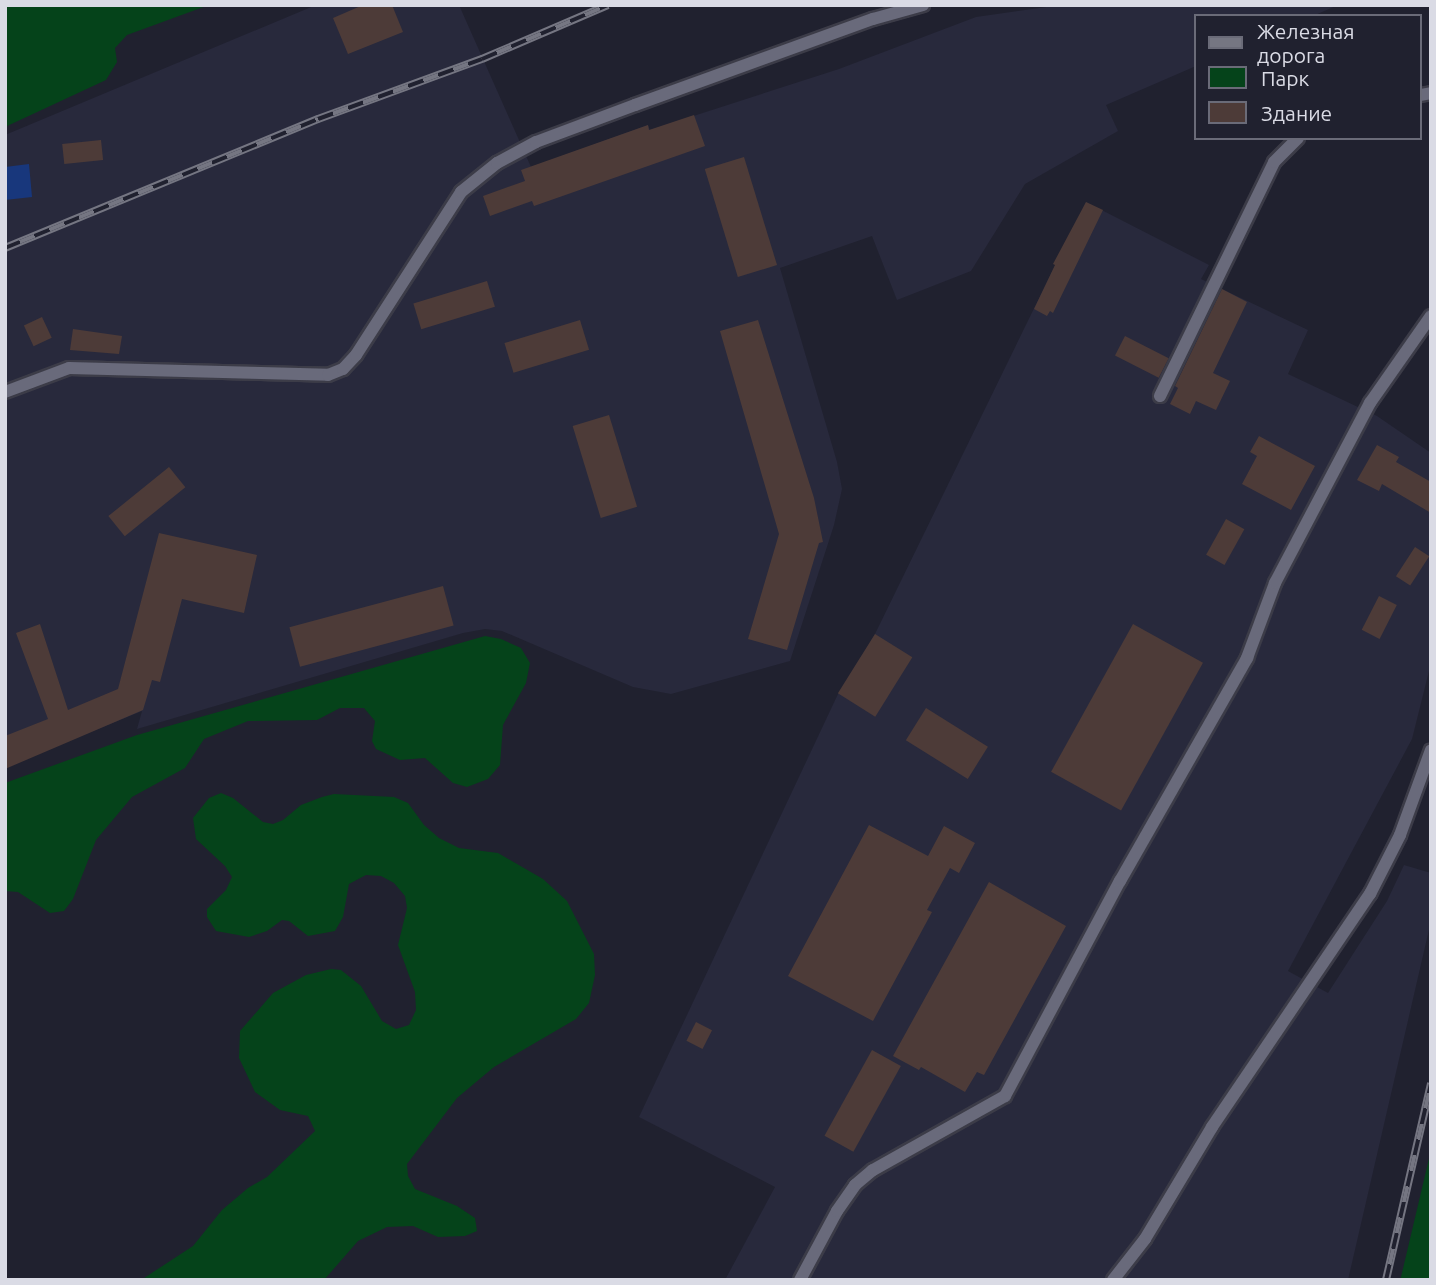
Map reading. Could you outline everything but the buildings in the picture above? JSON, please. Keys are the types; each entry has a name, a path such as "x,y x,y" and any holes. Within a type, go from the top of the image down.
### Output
{"lane":[{"path":"5,392 69,368 149,368 302,375 328,375 343,369 356,355 461,192 497,163 536,142 873,19 923,5"},
{"path":"1160,396 1274,162 1296,140"},
{"path":"800,1280 837,1211 855,1185 873,1170 1005,1096 1120,881 1247,658 1275,583 1370,403 1431,316"},
{"path":"1113,1280 1145,1239 1212,1127 1370,894 1400,835 1431,750"}],"shaded area":[{"path":"316,5 459,5 531,167 648,125 650,130 839,69 976,17 1061,5 1338,5 1318,14 1194,14 1194,67 1106,105 1118,131 1025,184 971,271 897,300 872,236 780,268 837,462 842,489 834,525 790,661 671,694 633,687 502,631 485,629 463,633 137,729 142,711 5,767 5,135"},
{"path":"1086,202 1209,265 1201,279 1308,330 1288,374 1377,416 1431,453 1431,663 1412,739 1288,971 1328,993 1387,901 1404,865 1431,873 1431,921 1348,1280 725,1280 775,1187 639,1117 838,694 875,634"}],"green space":[{"path":"5,5 209,5 127,35 115,48 117,62 106,80 5,127"},
{"path":"485,636 501,639 521,648 530,663 526,683 503,725 500,765 488,779 467,787 453,783 425,758 400,760 376,749 372,741 375,721 364,708 340,708 317,720 248,721 204,739 185,768 132,797 96,840 73,899 64,911 50,913 18,892 5,891 5,783 137,735"},
{"path":"221,793 233,798 263,822 273,824 283,820 301,805 334,794 394,797 408,803 424,825 439,838 459,848 498,853 543,879 567,901 594,954 595,975 589,1003 576,1019 494,1067 457,1098 407,1164 408,1176 415,1189 457,1206 475,1218 477,1231 465,1236 438,1237 413,1226 387,1227 358,1241 324,1280 141,1280 193,1246 222,1210 248,1188 267,1177 315,1131 308,1116 280,1110 255,1092 239,1058 240,1031 273,993 306,975 331,969 341,970 361,986 382,1021 396,1029 409,1025 416,1010 415,992 398,945 407,908 405,896 394,883 381,876 366,875 349,884 343,917 335,931 308,936 289,921 282,920 267,931 249,937 216,931 207,917 207,909 226,890 232,877 225,866 196,839 193,818 209,798"},
{"path":"1431,1150 1431,1280 1400,1280 1401,1277"}],"water":[{"path":"29,164 32,197 5,200 5,167"}],"railway":[{"path":"5,248 318,119 482,59 608,5"},
{"path":"1386,1280 1431,1083"}]}
